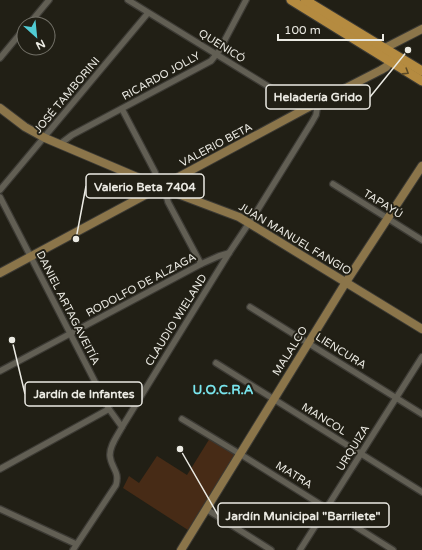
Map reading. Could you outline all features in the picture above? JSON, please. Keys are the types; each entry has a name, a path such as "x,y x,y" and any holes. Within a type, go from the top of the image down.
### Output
{"main road":[{"path":"291,0 393,58 422,71"},
{"path":"305,0 383,52"},
{"path":"383,52 422,29"},
{"path":"393,58 422,81"},
{"name":"VALERIO BETA","path":"0,273 158,185 381,70 393,58"},
{"name":"JUAN MANUEL FANGIO","path":"0,108 25,127 45,138 170,191 250,222 422,329"},
{"name":"MALALCO","path":"181,550 346,282 422,166"}],"street":[{"path":"35,16 49,0"},
{"name":"QUENICÓ","path":"128,0 305,109"},
{"name":"RICARDO JOLLY","path":"60,144 72,135 211,61 217,55 246,0"},
{"name":"JOSÉ TAMBORINI","path":"0,190 45,138 148,12"},
{"path":"0,58 16,39"},
{"name":"CLAUDIO WIELAND","path":"73,550 116,485 118,474 111,460 110,451 122,427 312,122 316,115 318,103"},
{"path":"122,109 155,172 158,185"},
{"name":"TAPAYÚ","path":"333,184 422,240"},
{"path":"170,191 167,198 168,202 201,264"},
{"name":"DANIEL ARTAGAVEITÍA","path":"0,196 109,409 122,427"},
{"name":"RODOLFO DE ALZAGA","path":"0,372 201,264 229,253"},
{"name":"LIENCURA","path":"250,307 422,414"},
{"name":"URQUIZA","path":"300,550 422,357"},
{"name":"MANCOL","path":"216,363 422,492"},
{"path":"0,469 109,409"},
{"name":"MATRA","path":"182,419 393,550"},
{"path":"206,509 271,550"},
{"path":"0,510 76,544"}],"shaded area":[{"path":"210,438 235,454 188,530 123,488 129,476 139,483 157,456 187,475"}],"place":[{"name":"Heladería Grido","path":"408,50"},
{"name":"Valerio Beta 7404","path":"76,239"},
{"name":"Jardín de Infantes","path":"12,340"},
{"name":"Jardín Municipal \"Barrilete\"","path":"180,449"}],"district":[{"name":"U.O.C.R.A","path":"223,390"}]}
